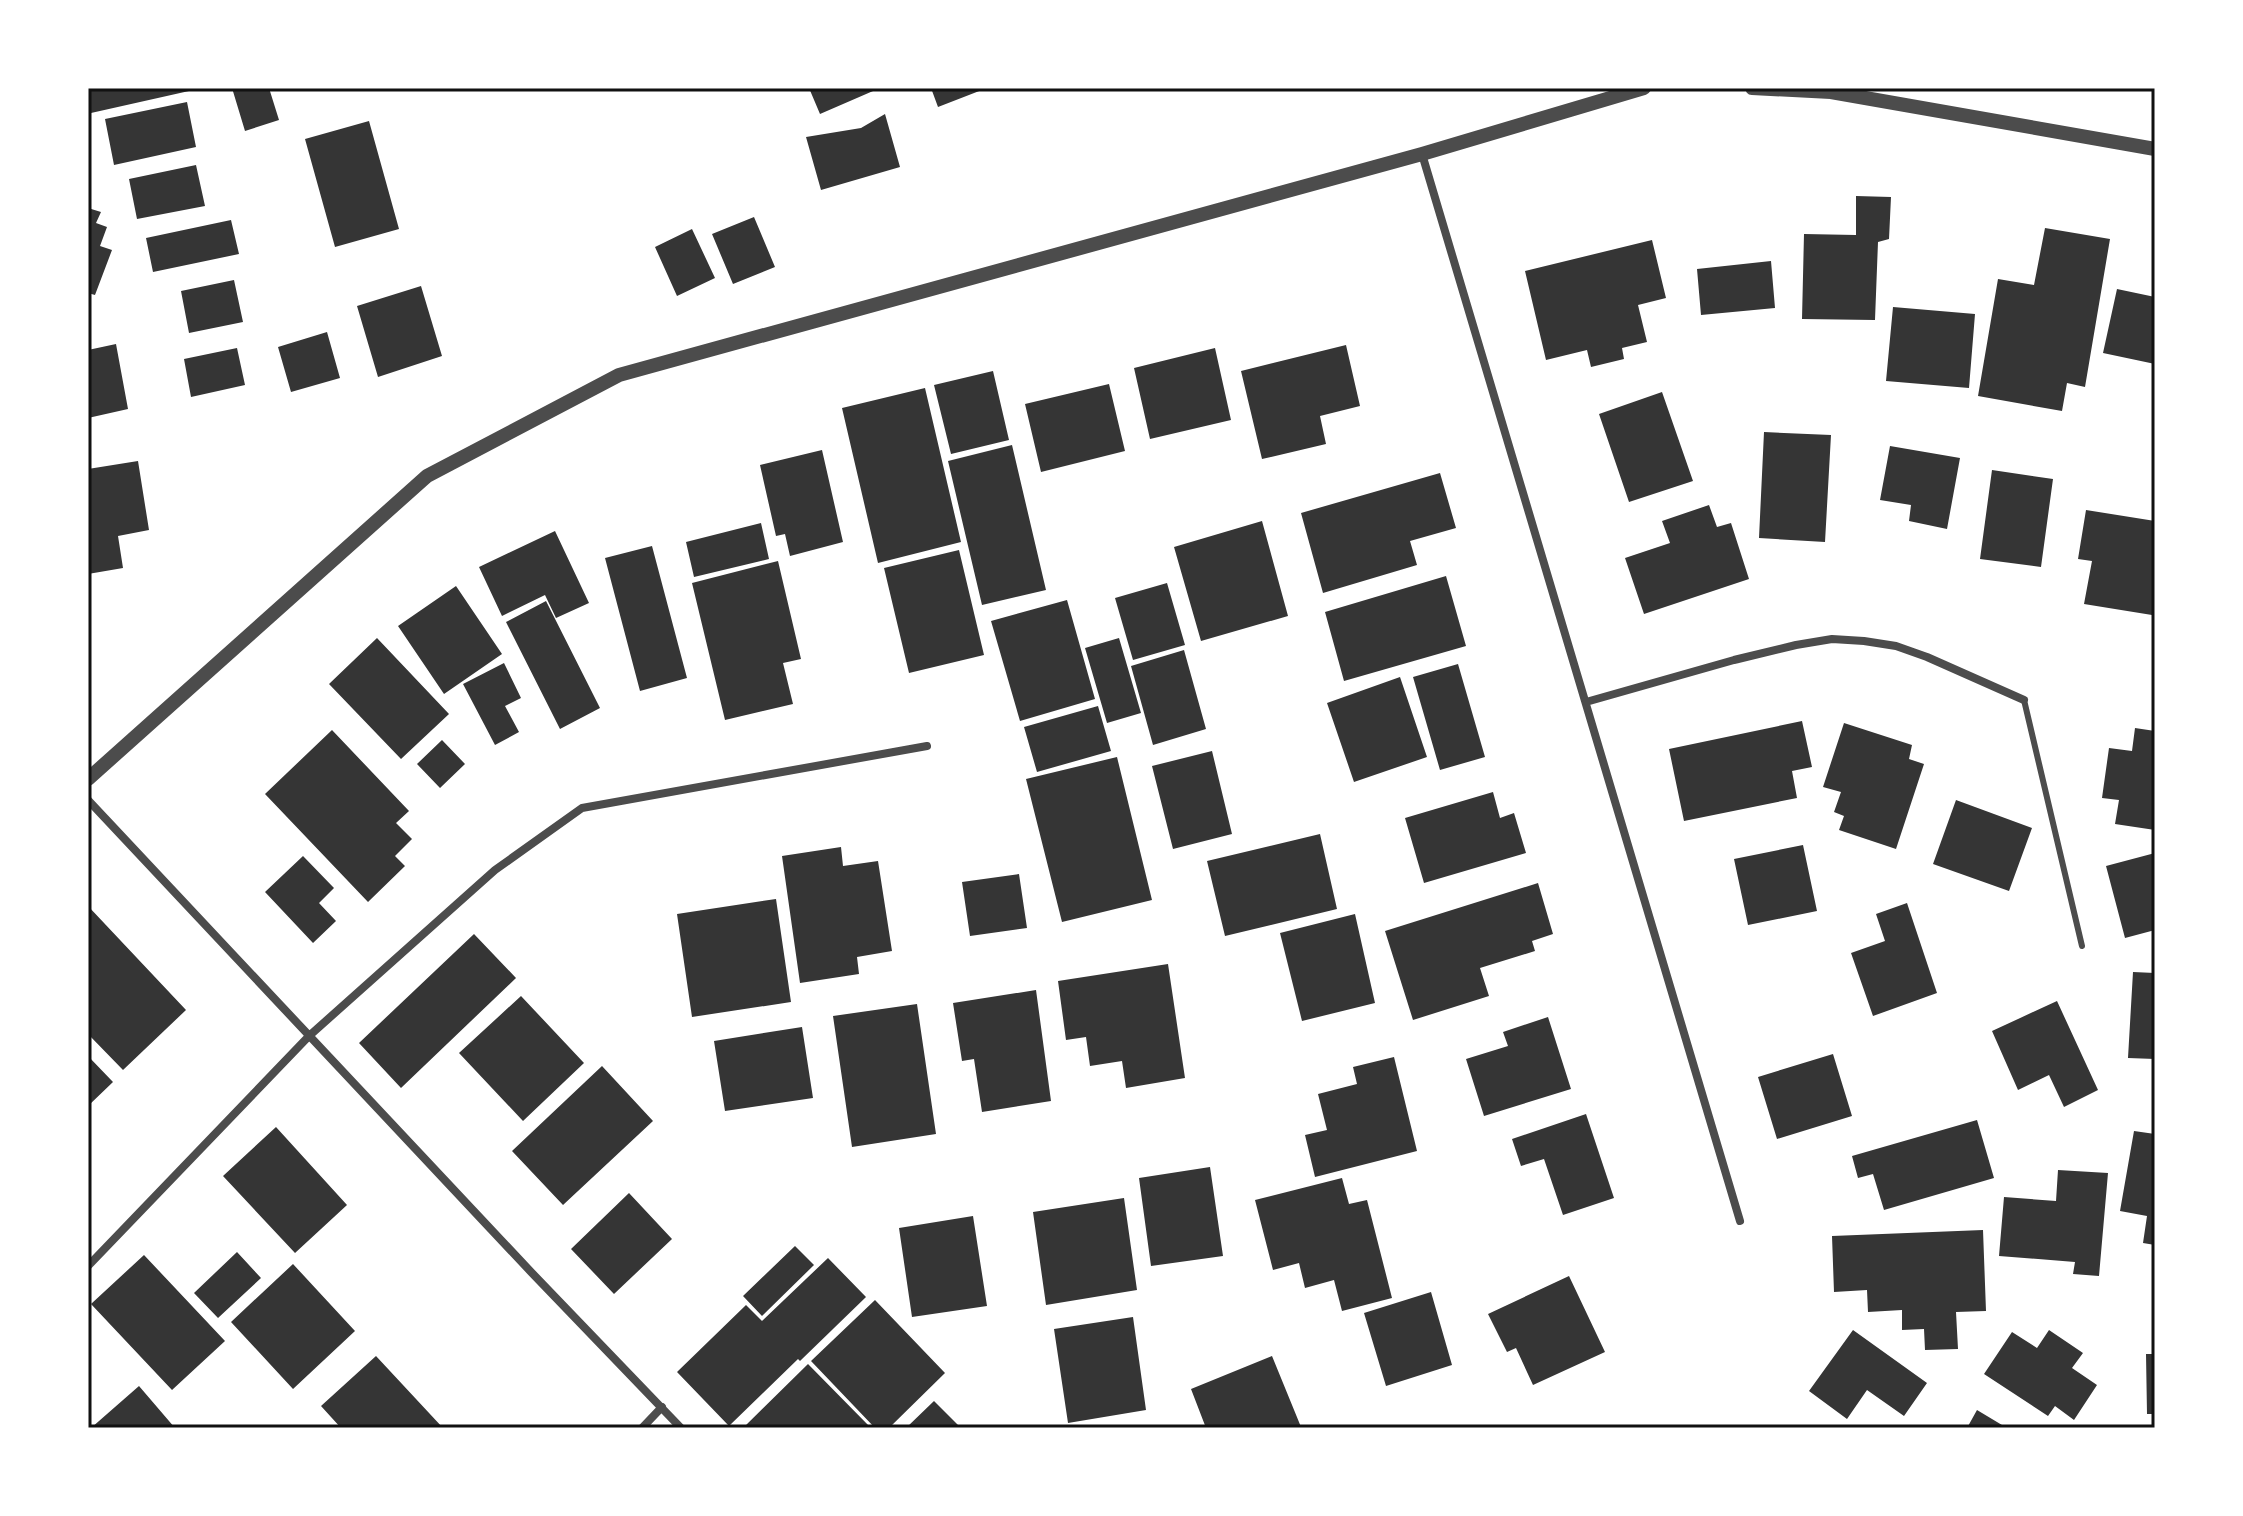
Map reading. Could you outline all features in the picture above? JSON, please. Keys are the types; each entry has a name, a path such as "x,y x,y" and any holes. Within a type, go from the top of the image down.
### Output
{"street":[{"path":"88,779 427,476 619,375 1422,154 1644,88"},
{"path":"1752,88 1831,92 2155,149"},
{"path":"1422,154 1740,1221"},
{"path":"1586,702 1734,660 1832,639 1896,646 2024,700"},
{"path":"88,1266 309,1036 495,870 582,808 927,746"},
{"path":"88,800 681,1428"},
{"path":"642,1428 662,1407"}],"lane":[{"path":"2024,700 2082,946"}],"building":[{"path":"88,88 188,88 189,91 91,113"},
{"path":"232,88 269,88 279,120 245,131"},
{"path":"809,88 880,88 820,114"},
{"path":"931,88 987,88 938,107"},
{"path":"187,102 196,147 114,165 105,119"},
{"path":"885,114 900,167 821,190 806,137 861,128"},
{"path":"369,121 399,229 335,247 305,139"},
{"path":"196,165 205,206 137,219 129,179"},
{"path":"1856,196 1891,197 1889,239 1878,242 1875,320 1802,319 1804,234 1856,235"},
{"path":"88,208 101,212 96,223 107,227 100,246 112,250 95,295 88,293"},
{"path":"754,217 775,267 733,284 712,234"},
{"path":"231,220 239,254 153,272 146,238"},
{"path":"2045,228 2110,239 2085,387 2067,383 2062,411 1978,396 1998,279 2034,285"},
{"path":"692,229 715,278 677,296 655,247"},
{"path":"1652,240 1666,298 1638,305 1647,342 1622,348 1624,359 1591,367 1587,350 1546,360 1525,271"},
{"path":"1771,261 1775,308 1701,315 1697,269"},
{"path":"234,280 243,322 189,333 181,291"},
{"path":"421,286 442,356 378,377 357,306"},
{"path":"2117,289 2155,297 2155,364 2103,353"},
{"path":"1893,307 1975,314 1969,388 1886,381"},
{"path":"327,332 340,378 291,392 278,347"},
{"path":"116,344 128,409 88,418 88,350"},
{"path":"1346,345 1360,406 1320,416 1326,444 1262,459 1241,371"},
{"path":"237,348 245,385 191,397 184,359"},
{"path":"1215,348 1231,420 1150,439 1134,368"},
{"path":"993,371 1009,440 951,454 934,385"},
{"path":"1109,384 1125,451 1041,472 1025,404"},
{"path":"925,388 961,542 878,563 842,408"},
{"path":"1662,392 1693,481 1629,502 1599,414"},
{"path":"1764,432 1831,435 1825,542 1759,538"},
{"path":"1012,445 1046,590 982,605 948,461"},
{"path":"1890,446 1960,458 1947,529 1909,521 1911,505 1880,500"},
{"path":"822,450 843,542 790,556 785,534 776,536 760,465"},
{"path":"138,461 149,530 118,536 123,568 88,574 88,469"},
{"path":"1992,470 2053,479 2041,567 1980,559"},
{"path":"1440,473 1456,528 1410,541 1417,565 1323,593 1301,513"},
{"path":"1709,505 1717,527 1731,523 1749,579 1644,614 1625,558 1670,543 1662,521"},
{"path":"2086,510 2155,521 2152,615 2084,604 2092,561 2078,559"},
{"path":"1262,521 1288,616 1201,641 1174,547"},
{"path":"761,523 769,559 694,577 686,542"},
{"path":"555,531 589,603 556,618 545,595 502,616 479,567"},
{"path":"652,546 687,678 640,691 605,558"},
{"path":"959,550 984,655 909,673 884,568"},
{"path":"778,561 801,659 783,663 793,704 725,720 692,583"},
{"path":"1446,576 1466,646 1344,681 1325,612"},
{"path":"1167,583 1185,645 1133,660 1115,598"},
{"path":"456,586 502,654 444,694 398,626"},
{"path":"1067,600 1095,699 1020,721 991,621"},
{"path":"546,601 600,708 560,729 506,622"},
{"path":"377,638 449,714 401,759 329,684"},
{"path":"1119,638 1141,713 1107,723 1085,648"},
{"path":"1184,650 1206,729 1153,745 1131,666"},
{"path":"504,663 521,698 505,706 519,732 495,745 463,684"},
{"path":"1458,664 1485,757 1440,770 1413,677"},
{"path":"1400,677 1427,757 1354,782 1327,703"},
{"path":"1098,706 1111,751 1037,772 1024,727"},
{"path":"1802,721 1812,767 1792,771 1797,798 1684,821 1669,749"},
{"path":"1844,723 1912,745 1909,759 1924,764 1896,849 1839,830 1844,816 1834,812 1841,792 1823,787"},
{"path":"2135,728 2155,731 2155,830 2115,824 2119,800 2102,798 2109,748 2132,751"},
{"path":"332,730 409,811 396,823 412,839 395,856 405,866 368,902 265,794"},
{"path":"442,740 465,764 440,788 417,764"},
{"path":"1212,751 1232,834 1173,849 1152,766"},
{"path":"1117,757 1152,900 1062,922 1026,779"},
{"path":"1493,792 1500,818 1514,813 1526,853 1424,883 1405,818"},
{"path":"1956,800 2032,828 2009,891 1933,864"},
{"path":"1320,834 1337,909 1225,936 1207,861"},
{"path":"1803,845 1817,911 1748,925 1734,859"},
{"path":"841,847 843,866 878,861 892,951 857,957 859,974 800,983 782,856"},
{"path":"2155,853 2155,930 2125,938 2106,866"},
{"path":"303,856 334,888 319,903 336,921 313,943 265,892"},
{"path":"1019,874 1027,928 970,936 962,882"},
{"path":"1538,883 1553,934 1532,941 1535,951 1480,968 1489,996 1413,1020 1385,931"},
{"path":"776,899 791,1002 692,1017 677,914"},
{"path":"1907,903 1937,993 1873,1016 1851,953 1885,941 1876,914"},
{"path":"88,906 186,1010 123,1070 88,1034"},
{"path":"1355,914 1375,1003 1302,1021 1280,933"},
{"path":"474,934 516,978 401,1088 359,1043"},
{"path":"1168,964 1185,1078 1126,1088 1122,1061 1090,1066 1086,1037 1066,1040 1058,981"},
{"path":"2133,972 2155,973 2155,1059 2128,1058"},
{"path":"1036,990 1051,1101 982,1112 974,1059 962,1061 953,1003"},
{"path":"521,996 584,1063 523,1121 459,1053"},
{"path":"2057,1001 2098,1090 2064,1107 2049,1075 2018,1090 1992,1031"},
{"path":"917,1004 936,1134 852,1147 833,1016"},
{"path":"1548,1017 1571,1089 1484,1116 1466,1059 1508,1046 1503,1032"},
{"path":"802,1027 813,1098 725,1111 714,1041"},
{"path":"1833,1054 1852,1116 1777,1139 1758,1077"},
{"path":"88,1056 113,1082 88,1106"},
{"path":"1394,1057 1417,1151 1315,1177 1305,1135 1327,1130 1318,1094 1357,1084 1353,1067"},
{"path":"602,1066 653,1121 563,1205 512,1151"},
{"path":"1586,1114 1614,1198 1563,1215 1544,1159 1521,1166 1512,1139"},
{"path":"1977,1120 1994,1178 1884,1210 1873,1174 1858,1178 1852,1156"},
{"path":"276,1127 347,1205 295,1253 223,1176"},
{"path":"2134,1131 2155,1134 2155,1245 2143,1243 2147,1216 2120,1211"},
{"path":"1210,1167 1223,1256 1151,1266 1139,1178"},
{"path":"2058,1170 2108,1173 2099,1276 2073,1274 2075,1262 1999,1256 2004,1197 2056,1201"},
{"path":"1342,1178 1349,1204 1367,1200 1392,1298 1342,1311 1334,1280 1305,1288 1299,1263 1273,1270 1255,1200"},
{"path":"629,1193 672,1239 614,1294 571,1249"},
{"path":"1124,1198 1137,1290 1046,1305 1033,1212"},
{"path":"973,1216 987,1306 912,1317 899,1228"},
{"path":"1983,1230 1986,1311 1956,1312 1958,1349 1925,1350 1924,1329 1902,1330 1902,1310 1868,1312 1867,1290 1834,1292 1832,1236"},
{"path":"795,1246 814,1265 762,1316 743,1296"},
{"path":"237,1252 261,1278 218,1318 194,1293"},
{"path":"144,1255 225,1341 172,1390 91,1304"},
{"path":"828,1258 866,1297 729,1426 677,1372 746,1305 762,1321"},
{"path":"293,1264 355,1331 293,1389 231,1322"},
{"path":"1569,1276 1605,1352 1533,1385 1516,1348 1507,1352 1488,1314"},
{"path":"1431,1292 1452,1365 1386,1386 1364,1313"},
{"path":"875,1300 945,1373 889,1428 875,1428 811,1361"},
{"path":"1133,1317 1146,1410 1068,1423 1054,1329"},
{"path":"1853,1330 1927,1383 1904,1416 1867,1390 1847,1419 1809,1391"},
{"path":"2049,1330 2083,1353 2072,1368 2097,1385 2074,1420 2055,1406 2048,1416 1984,1374 2012,1332 2037,1348"},
{"path":"2146,1354 2155,1354 2155,1414 2147,1414"},
{"path":"376,1356 443,1428 341,1428 321,1406"},
{"path":"1272,1356 1301,1427 1206,1428 1191,1389"},
{"path":"808,1364 871,1428 743,1428"},
{"path":"139,1386 175,1428 91,1428"},
{"path":"934,1401 961,1428 906,1428"},
{"path":"1977,1410 2007,1428 1967,1428"}]}
